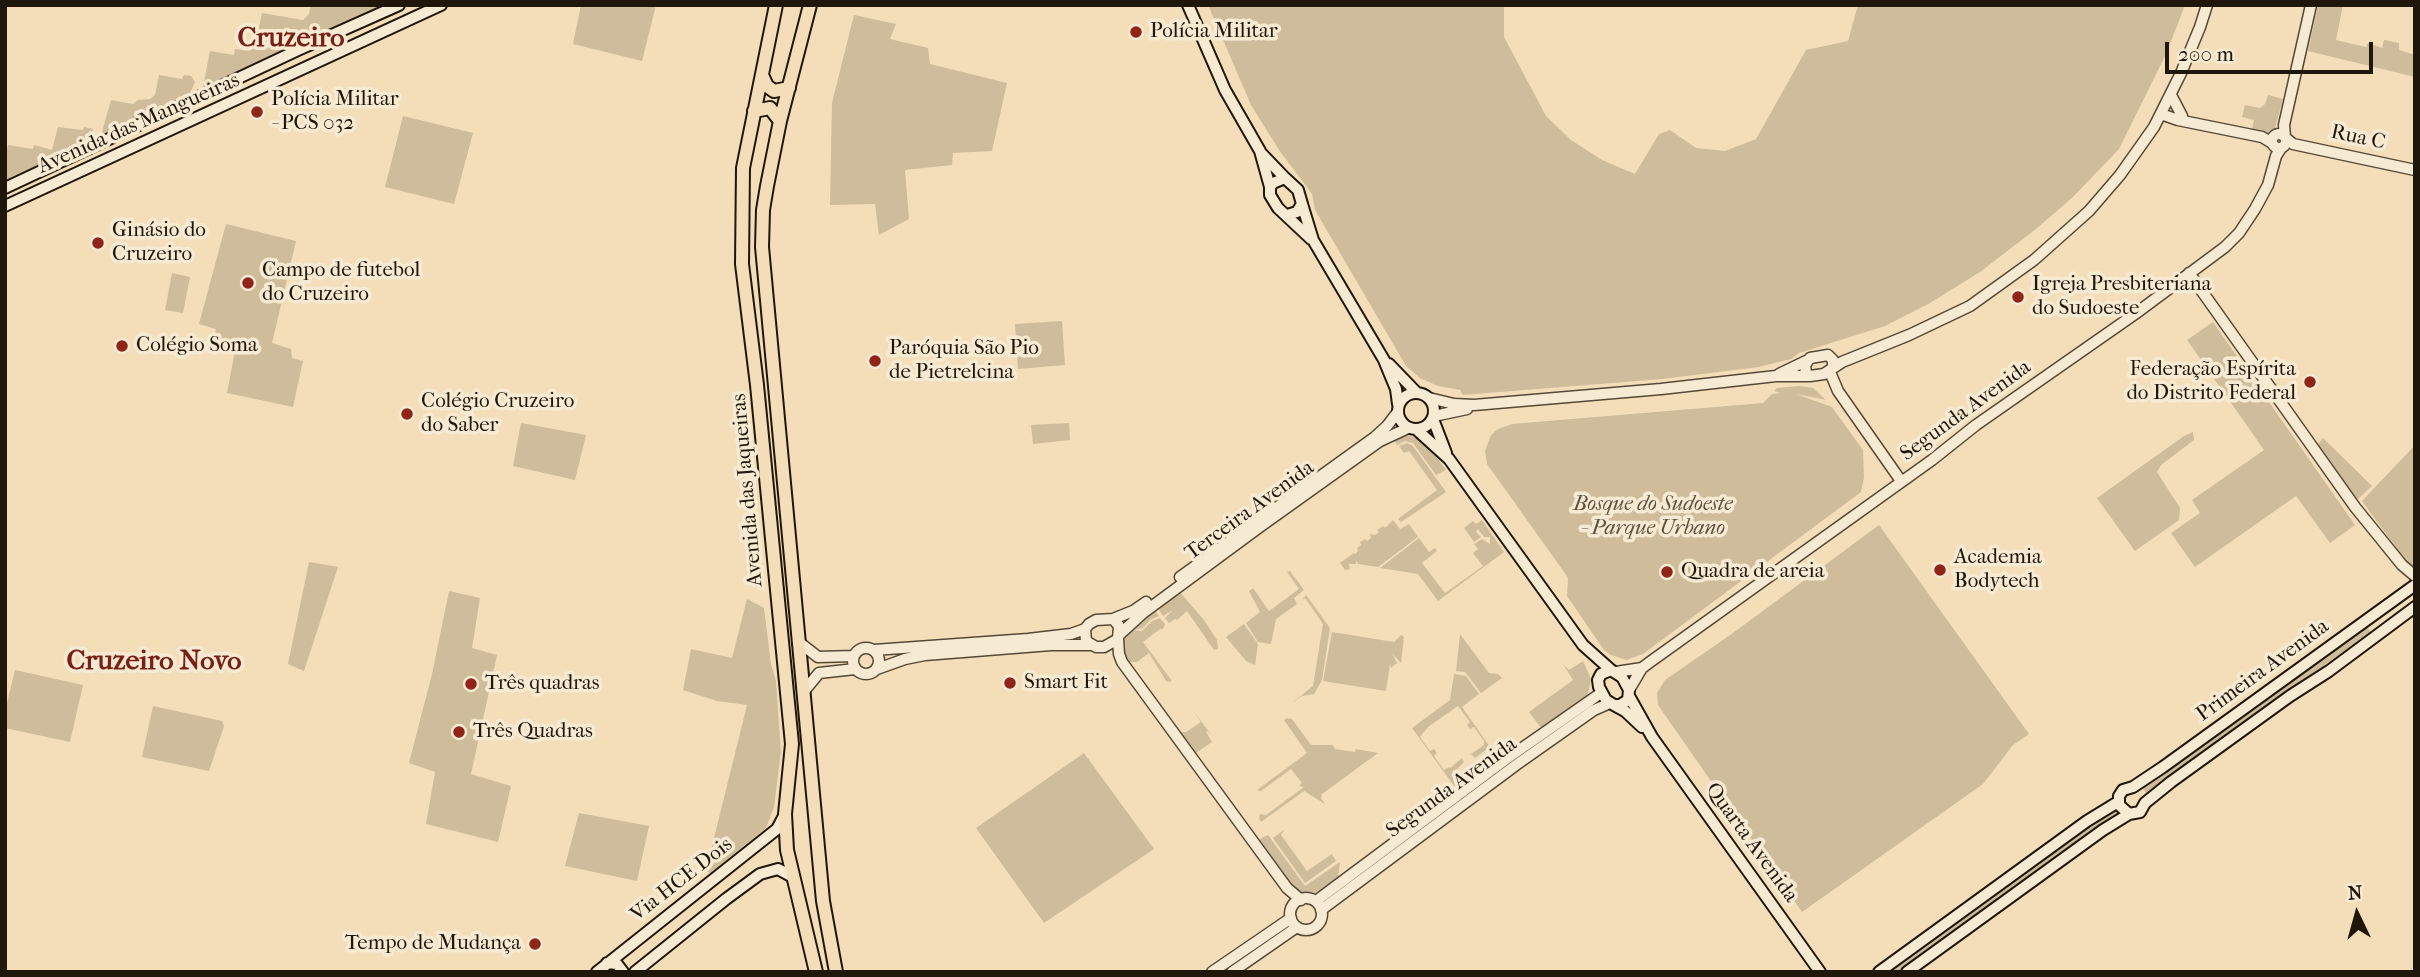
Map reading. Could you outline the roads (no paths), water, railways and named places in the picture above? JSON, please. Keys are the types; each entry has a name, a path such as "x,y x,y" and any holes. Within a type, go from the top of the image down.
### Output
{"main road":[{"name":"Avenida das Mangueiras","path":"5,188 399,5"},
{"name":"Avenida das Mangueiras","path":"5,206 441,5"},
{"name":"Avenida das Jaqueiras","path":"776,5 743,168 742,264 756,372 792,757 785,814 787,850 791,876 816,972"},
{"path":"780,121 810,5"},
{"path":"1188,5 1225,90 1260,152 1274,204 1313,240"},
{"path":"261,68 270,84"},
{"path":"250,73 256,92"},
{"path":"762,75 767,86 774,91 789,88"},
{"path":"754,111 770,107 780,121"},
{"name":"Avenida das Jaqueiras","path":"780,121 763,210 762,247 810,763"},
{"path":"1260,152 1298,190 1313,240 1384,360 1395,389 1401,423 1449,458"},
{"path":"1270,187 1285,178"},
{"path":"1287,215 1297,212 1302,204"},
{"path":"747,310 758,305 767,311"},
{"path":"1384,360 1416,392 1429,398 1434,409 1433,417 1449,458 1583,645 1601,693 1612,704 1624,704 1629,693 1614,671 1583,645"},
{"path":"756,372 765,374 774,370"},
{"path":"1398,409 1405,396 1416,392"},
{"path":"1412,429 1427,425 1433,417"},
{"name":"Primeira Avenida","path":"2133,787 2415,585"},
{"name":"Primeira Avenida","path":"2145,803 2279,704 2356,652 2414,607"},
{"path":"2372,616 2373,625 2380,631"},
{"path":"1598,680 1601,674 1614,671"},
{"name":"Quarta Avenida","path":"1629,693 1652,737 1820,972"},
{"name":"Quarta Avenida","path":"1612,704 1625,711 1652,737"},
{"path":"792,757 802,754 810,763 823,901 836,972"},
{"path":"1880,972 2076,829 2118,802 2123,790 2133,787 2144,794 2145,803 2140,811 2129,814 2103,830 1907,972"},
{"path":"2118,802 2123,811 2129,814"},
{"name":"Via HCE Dois","path":"597,972 777,829 785,814"},
{"name":"Via HCE Dois","path":"635,972 726,899 767,871 781,869 791,876"},
{"path":"716,879 729,886 726,899"},
{"path":"800,907 814,911 823,901"},
{"path":"607,963 617,964 623,972"}],"street":[{"path":"1429,398 1474,405 1661,390 1776,376 1814,376 1970,306 2034,260 2089,211 2120,175 2163,112 2207,5"},
{"name":"Segunda Avenida","path":"1629,693 1642,668 2225,247 2248,222 2268,185 2281,141 2311,5"},
{"path":"2154,127 2180,118 2171,95"},
{"name":"Rua C","path":"2163,112 2194,122 2415,170"},
{"path":"2189,274 2348,498 2402,565 2415,576"},
{"path":"1776,376 1817,355 1858,355"},
{"path":"1828,355 1833,360 1831,370 1838,391 1901,481"},
{"path":"1806,361 1805,369 1838,391"},
{"path":"1433,417 1474,405"},
{"name":"Terceira Avenida","path":"1113,618 1139,608 1375,437 1387,426 1398,409"},
{"name":"Terceira Avenida","path":"1119,637 1143,613 1380,441 1412,429"},
{"path":"2402,565 2406,580 2404,593"},
{"path":"800,643 818,657 853,656 862,648 874,650 1072,634 1097,620 1113,618 1119,626 1119,653 1122,662 1287,888 1301,900 1310,899 1319,905 1322,917 1315,927 1304,930 1293,918 1287,888"},
{"path":"1085,629 1086,640 1122,662"},
{"path":"805,690 819,673 855,669 865,674 905,659 925,655 1051,645 1104,646 1119,637"},
{"path":"874,650 880,660 877,669"},
{"path":"853,656 855,669"},
{"name":"Segunda Avenida","path":"1614,671 1642,668"},
{"name":"Segunda Avenida","path":"1319,905 1505,760 1601,693"},
{"name":"Segunda Avenida","path":"1319,905 1594,710 1612,704"},
{"path":"1232,972 1293,918 1301,900"},
{"path":"1212,972 1293,918"}],"place":[{"name":"Polícia Militar","path":"1136,32"},
{"name":"Polícia Militar - PCS 032","path":"257,112"},
{"name":"Ginásio do Cruzeiro","path":"98,243"},
{"name":"Campo de futebol do Cruzeiro","path":"248,283"},
{"name":"Igreja Presbiteriana do Sudoeste","path":"2018,297"},
{"name":"Colégio Soma","path":"122,346"},
{"name":"Paróquia São Pio de Pietrelcina","path":"875,361"},
{"name":"Federação Espírita do Distrito Federal","path":"2310,382"},
{"name":"Colégio Cruzeiro do Saber","path":"407,414"},
{"name":"Academia Bodytech","path":"1940,570"},
{"name":"Quadra de areia","path":"1667,572"},
{"name":"Smart Fit","path":"1010,683"},
{"name":"Três quadras","path":"471,684"},
{"name":"Três Quadras","path":"459,732"},
{"name":"Tempo de Mudança","path":"535,944"}],"district":[{"name":"Cruzeiro","path":"291,39"},
{"name":"Cruzeiro Novo","path":"154,662"}],"park label":[{"name":"Bosque do Sudoeste - Parque Urbano","path":"1653,517"}]}
